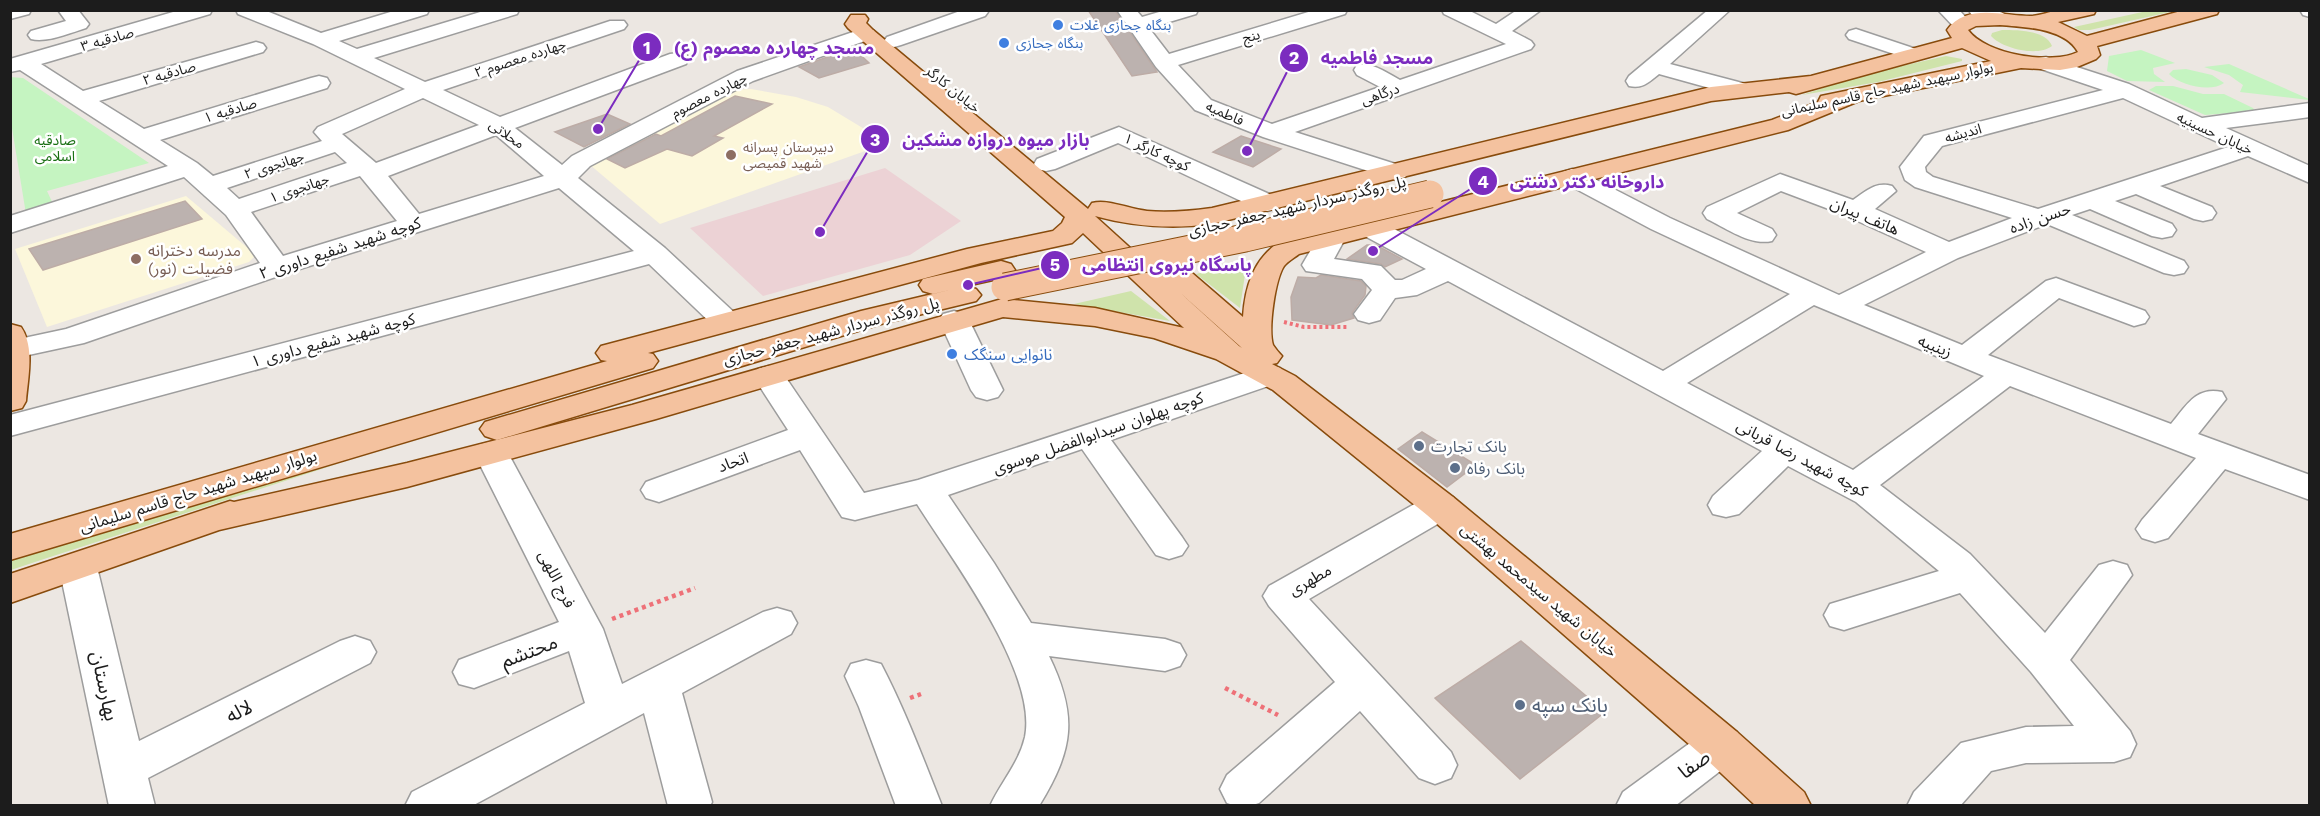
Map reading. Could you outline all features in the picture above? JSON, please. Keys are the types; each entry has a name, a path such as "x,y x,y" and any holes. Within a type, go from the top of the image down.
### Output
{"main road":[{"path":"1958,25 1988,52 2021,61 2046,63 2210,10"},
{"path":"2026,17 2078,12"},
{"name":"بولوار سپهبد شهید حاج قاسم سلیمانی","path":"1721,104 1817,82 1935,47 1958,25 1974,20 2026,17"},
{"path":"2026,17 2063,31 2084,51"},
{"name":"خیابان کارگر","path":"869,27 1046,164 1090,212"},
{"name":"خیابان کارگر","path":"869,27 1090,212"},
{"path":"1935,47 1968,55 1981,62 1985,68"},
{"name":"بولوار سپهبد شهید حاج قاسم سلیمانی","path":"1753,117 2021,61"},
{"path":"221,484 407,413 728,322 996,280 1095,318 1162,331 1260,364 1257,315 1262,289 1278,255 1289,248 1371,228 1421,188 1711,94 1817,82"},
{"path":"209,520 407,476 769,376 954,320 996,280 1062,237 1090,212 1165,222 1212,216 1267,203 1421,188 1572,177 1780,125 1851,97"},
{"name":"پل روگذر سردار شهید جعفر حجازی","path":"379,452 695,368 996,280 1245,238 1721,104"},
{"name":"پل روگذر سردار شهید جعفر حجازی","path":"1421,188 1753,117"},
{"name":"خیابان شهید سیدمحمد بهشتی","path":"1090,212 1260,364 1440,507 1721,745 1788,806"},
{"path":"10,402 12,344"},
{"name":"بولوار سپهبد شهید حاج قاسم سلیمانی","path":"10,547 221,484 379,452"},
{"name":"بولوار سپهبد شهید حاج قاسم سلیمانی","path":"10,589 209,520 379,452"}],"street":[{"path":"10,13 22,10"},
{"path":"68,10 79,24 19,56 188,168 235,209 277,267"},
{"name":"صادقیه ۳","path":"19,56 203,10"},
{"name":"محلاتی","path":"245,10 320,40 499,126 655,254 728,322"},
{"path":"320,40 420,10"},
{"path":"354,57 510,10"},
{"path":"869,27 930,10"},
{"path":"1131,18 1189,10"},
{"name":"ینج","path":"1164,62 1338,10"},
{"path":"1451,10 1498,31 1532,10"},
{"path":"1637,81 1721,10"},
{"path":"1978,10 2000,19"},
{"path":"869,27 978,12"},
{"name":"فاطمیه","path":"1131,18 1164,62 1203,105 1421,188"},
{"name":"چهارده معصوم ۲","path":"422,90 617,25"},
{"name":"چهارده معصوم","path":"563,178 581,161 745,76 869,27"},
{"name":"درگاهی","path":"1271,132 1524,45 1498,31"},
{"path":"1856,35 1912,54"},
{"name":"صادقیه ۲","path":"81,99 256,48"},
{"path":"2084,51 2123,90"},
{"name":"جهانجوی ۱","path":"235,209 368,170 499,126 678,59"},
{"path":"2046,63 2123,90"},
{"path":"1655,66 1742,90"},
{"path":"1365,70 1398,88"},
{"name":"صادقیه ۱","path":"141,138 319,83"},
{"path":"413,224 368,170 326,132 422,90"},
{"name":"خیابان حسینیه","path":"2123,90 2310,176"},
{"name":"اندیشه","path":"2043,217 1923,183 1914,175 1912,167 1933,141 2123,90"},
{"path":"2199,125 2310,110"},
{"name":"کوچه کارگر ۱","path":"1046,164 1119,134 1267,203"},
{"name":"جهانجوی ۲","path":"209,186 339,143"},
{"name":"حسن زاده","path":"1839,306 1948,252 2091,200 2248,148"},
{"path":"10,225 188,168"},
{"name":"زینبیه","path":"1572,177 1693,240 1839,306 2005,375 2310,488"},
{"name":"کوچه شهید شفیع داوری ۲","path":"12,344 73,337 277,267 563,178"},
{"name":"هاتف پیران","path":"1762,235 1716,213 1780,183 1856,210 1948,252"},
{"path":"2136,185 2203,213"},
{"path":"1856,210 1883,191"},
{"path":"2091,200 2162,230"},
{"path":"2043,217 2174,267"},
{"name":"کوچه شهید رضا قربانی","path":"1371,228 1869,494 1956,564 2046,661 2114,744 2026,745 1977,756 1930,806"},
{"path":"1332,237 1316,265 1371,272 1387,290 1407,290 1449,269"},
{"name":"کوچه شهید شفیع داوری ۱","path":"10,426 655,254"},
{"path":"1965,358 2056,287 2134,317"},
{"path":"1369,314 1387,290"},
{"path":"1663,384 1811,294"},
{"path":"954,320 987,390"},
{"name":"کوچه پهلوان سیدابوالفضل موسوی","path":"769,376 855,508 926,490 1091,436 1260,364"},
{"path":"1855,486 2005,375"},
{"path":"2177,438 2210,399"},
{"name":"اتحاد","path":"659,490 808,435"},
{"path":"1091,436 1169,546"},
{"path":"1726,505 1785,449"},
{"name":"فرج اللهی","path":"491,453 583,629 609,711"},
{"path":"2155,529 2219,454"},
{"path":"926,490 1020,638 1042,686 1048,725 1042,757 1013,806"},
{"name":"مطهری","path":"1435,765 1283,596 1440,507"},
{"name":"بهارستان","path":"78,567 128,788"},
{"path":"2046,661 2113,575"},
{"path":"1844,615 1966,576"},
{"path":"428,806 777,623"},
{"name":"محتشم","path":"474,672 583,629"},
{"path":"1020,638 1165,655"},
{"name":"لاله","path":"128,788 355,652"},
{"path":"866,676 881,706 919,806"},
{"path":"658,684 689,802"},
{"path":"1243,789 1362,684"},
{"name":"صفا","path":"1639,806 1721,745"}],"path":[{"path":"1257,315 1304,327 1347,327 1369,314"},
{"path":"583,629 695,588"},
{"path":"1225,688 1309,731"}],"shaded area":[{"name":"دبیرستان پسرانه شهید قمیصی","path":"751,89 796,97 828,107 866,130 882,145 660,224 589,164 728,90"},
{"path":"885,168 961,221 910,255 763,296 690,228"},
{"name":"مدرسه دخترانه فضیلت (نور)","path":"186,196 256,255 249,262 47,327 15,249"}],"green space":[{"path":"2147,11 2174,11 2090,30 2079,30 2074,27"},
{"path":"2002,30 2037,34 2052,46 2038,51 2012,48 1996,41 1991,36 1992,33"},
{"path":"2141,50 2175,63 2153,68 2154,74 2165,82 2127,81 2107,71 2109,56"},
{"path":"1946,56 1962,59 1962,61 1878,82 1802,95 1862,75"},
{"path":"2229,64 2309,100 2240,92 2243,85 2229,75 2204,67"},
{"path":"2186,69 2212,75 2224,83 2211,87 2195,86 2169,74 2173,70"},
{"name":"صادقیه اسلامی","path":"10,77 23,78 149,163 47,191 54,206 26,214 11,122"},
{"path":"2156,86 2173,86 2203,94 2224,94 2255,111 2205,115 2149,90"},
{"path":"1247,261 1240,308 1196,274"},
{"path":"1131,291 1170,321 1074,304"},
{"path":"340,463 41,560 11,570 11,557"}],"building":[{"path":"1088,10 1115,10 1157,72 1132,76"},
{"path":"853,48 869,63 819,78 799,67"},
{"path":"735,96 772,104 714,136 723,138 692,156 667,149 625,168 607,159 656,134 661,136"},
{"path":"607,114 630,124 584,147 555,132"},
{"path":"1241,136 1281,149 1253,167 1213,152"},
{"path":"185,201 202,219 43,270 29,249"},
{"path":"1367,245 1376,245 1402,259 1385,267 1381,264 1347,259"},
{"path":"1321,275 1361,281 1366,286 1365,295 1352,313 1354,318 1331,325 1292,320 1291,297 1298,277 1316,278"},
{"path":"1422,432 1476,465 1447,487 1398,449"},
{"name":"بانک سپه","path":"1521,641 1605,712 1520,779 1435,698"}],"place":[{"name":"بنگاه جحازی غلات","path":"1058,25"},
{"name":"بنگاه جحازی","path":"1004,43"},
{"name":"مسجد چهارده معصوم (ع)","path":"598,129"},
{"name":"مسجد فاطمیه","path":"1247,151"},
{"name":"دبیرستان پسرانه شهید قمیصی","path":"731,155"},
{"name":"بازار میوه دروازه مشکین","path":"820,232"},
{"name":"داروخانه دکتر دشتی","path":"1373,251"},
{"name":"مدرسه دخترانه فضیلت (نور)","path":"136,259"},
{"name":"پاسگاه نیروی انتظامی","path":"968,285"},
{"name":"نانوایی سنگک","path":"952,354"},
{"name":"بانک تجارت","path":"1419,446"},
{"name":"بانک رفاه","path":"1455,468"},
{"name":"بانک سپه","path":"1520,705"}]}
